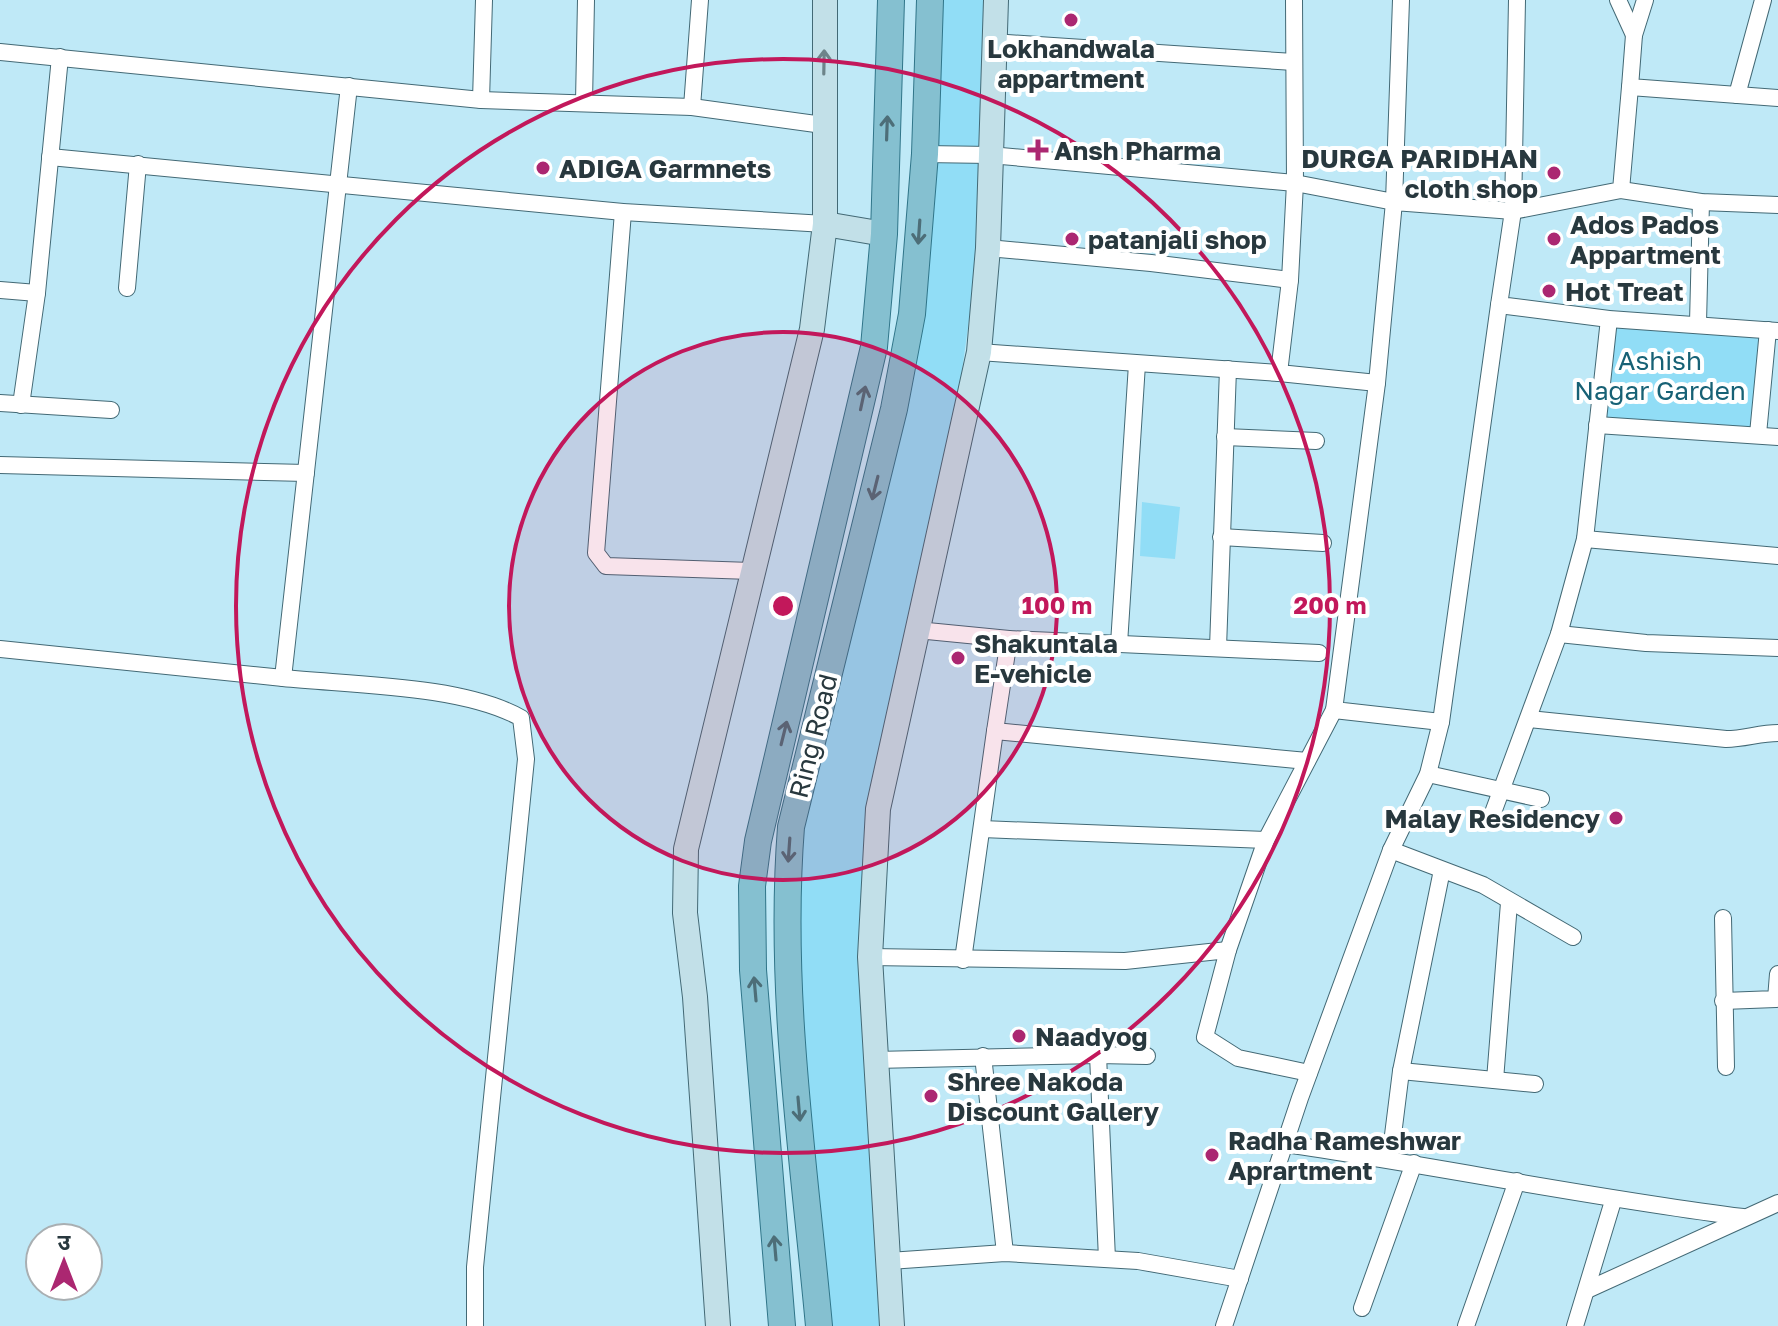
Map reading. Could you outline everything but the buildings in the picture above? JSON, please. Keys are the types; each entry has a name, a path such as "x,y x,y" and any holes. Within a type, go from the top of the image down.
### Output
{"main road":[{"name":"Ring Road","path":"782,1326 753,970 752,886 758,841 874,347 884,234 891,0"},
{"name":"Ring Road","path":"819,1326 789,995 786,891 791,827 894,409 914,301 925,154 930,0"}],"street":[{"path":"481,100 484,0"},
{"path":"584,102 586,0"},
{"path":"692,107 700,0"},
{"path":"718,1326 695,997 685,913 686,849 812,329 825,224 825,0"},
{"path":"892,1326 870,957 878,809 979,352 988,248 996,0"},
{"path":"1279,373 1290,280 1295,183 1294,0"},
{"path":"1309,1073 1238,1058 1205,1037 1228,950 1266,840 1334,710 1377,383 1394,202 1401,0"},
{"path":"1224,1326 1309,1073 1391,850 1428,774 1441,722 1513,211 1517,0"},
{"path":"1618,0 1634,35"},
{"path":"1621,190 1634,35 1645,0"},
{"path":"1737,95 1763,0"},
{"path":"993,42 1294,62"},
{"path":"0,52 481,100 692,107 823,125"},
{"path":"21,405 37,293 60,57"},
{"path":"283,678 349,86"},
{"path":"1630,87 1778,98"},
{"path":"925,154 990,155 1295,183 1394,202 1513,211 1621,190 1701,202 1778,205"},
{"path":"50,157 623,212 825,224 884,234"},
{"path":"127,288 138,164"},
{"path":"1698,323 1701,202"},
{"path":"623,212 596,553 606,566 751,571"},
{"path":"988,248 1290,280"},
{"path":"0,290 37,293"},
{"path":"1499,305 1609,319 1773,330 1758,434"},
{"path":"1491,818 1559,634 1585,539 1609,319"},
{"path":"979,352 1377,383"},
{"path":"1119,644 1137,364"},
{"path":"1218,648 1228,369"},
{"path":"0,403 111,410"},
{"path":"1597,425 1778,437"},
{"path":"1225,437 1316,441"},
{"path":"0,465 306,473"},
{"path":"1221,537 1323,543"},
{"path":"1585,539 1778,556"},
{"path":"917,630 1009,639 1319,653"},
{"path":"1559,634 1646,643 1778,648"},
{"path":"963,960 1009,639"},
{"path":"0,649 468,697 499,706 521,718 526,759 475,1267 475,1326"},
{"path":"1334,710 1441,722"},
{"path":"1529,719 1726,739 1747,739 1758,733 1778,733"},
{"path":"995,731 1307,761"},
{"path":"1428,774 1500,787 1541,799"},
{"path":"982,829 1266,840"},
{"path":"1391,850 1483,885 1509,903 1573,937"},
{"path":"1390,1159 1401,1071 1442,870"},
{"path":"1495,1080 1509,903"},
{"path":"1723,918 1726,1067"},
{"path":"870,957 1125,961 1228,950"},
{"path":"1723,1001 1776,999 1778,974"},
{"path":"1098,1055 1107,1259"},
{"path":"875,1060 983,1056 1147,1056"},
{"path":"983,1056 1005,1253"},
{"path":"1401,1071 1535,1084"},
{"path":"1285,1144 1414,1163 1613,1201 1743,1217"},
{"path":"1362,1308 1414,1163"},
{"path":"1466,1326 1517,1181"},
{"path":"1575,1326 1613,1201"},
{"path":"1587,1290 1778,1203"},
{"path":"889,1261 1005,1253 1138,1261 1240,1279"}],"green space":[{"path":"929,0 1002,0 998,112 949,464 859,918 886,1326 824,1326 791,827 915,288"},
{"name":"Ashish Nagar Garden","path":"1616,320 1768,330 1758,434 1597,425"},
{"path":"1142,502 1180,507 1175,559 1140,556"}],"place":[{"name":"Lokhandwala appartment","path":"1071,20"},
{"name":"Ansh Pharma","path":"1038,150"},
{"name":"ADIGA Garmnets","path":"543,168"},
{"name":"DURGA PARIDHAN cloth shop","path":"1554,173"},
{"name":"patanjali shop","path":"1072,239"},
{"name":"Ados Pados Appartment","path":"1554,239"},
{"name":"Hot Treat","path":"1549,291"},
{"name":"Shakuntala E-vehicle","path":"958,658"},
{"name":"Malay Residency","path":"1616,818"},
{"name":"Naadyog","path":"1019,1036"},
{"name":"Shree Nakoda Discount Gallery","path":"931,1096"},
{"name":"Radha Rameshwar Aprartment","path":"1212,1155"}]}
